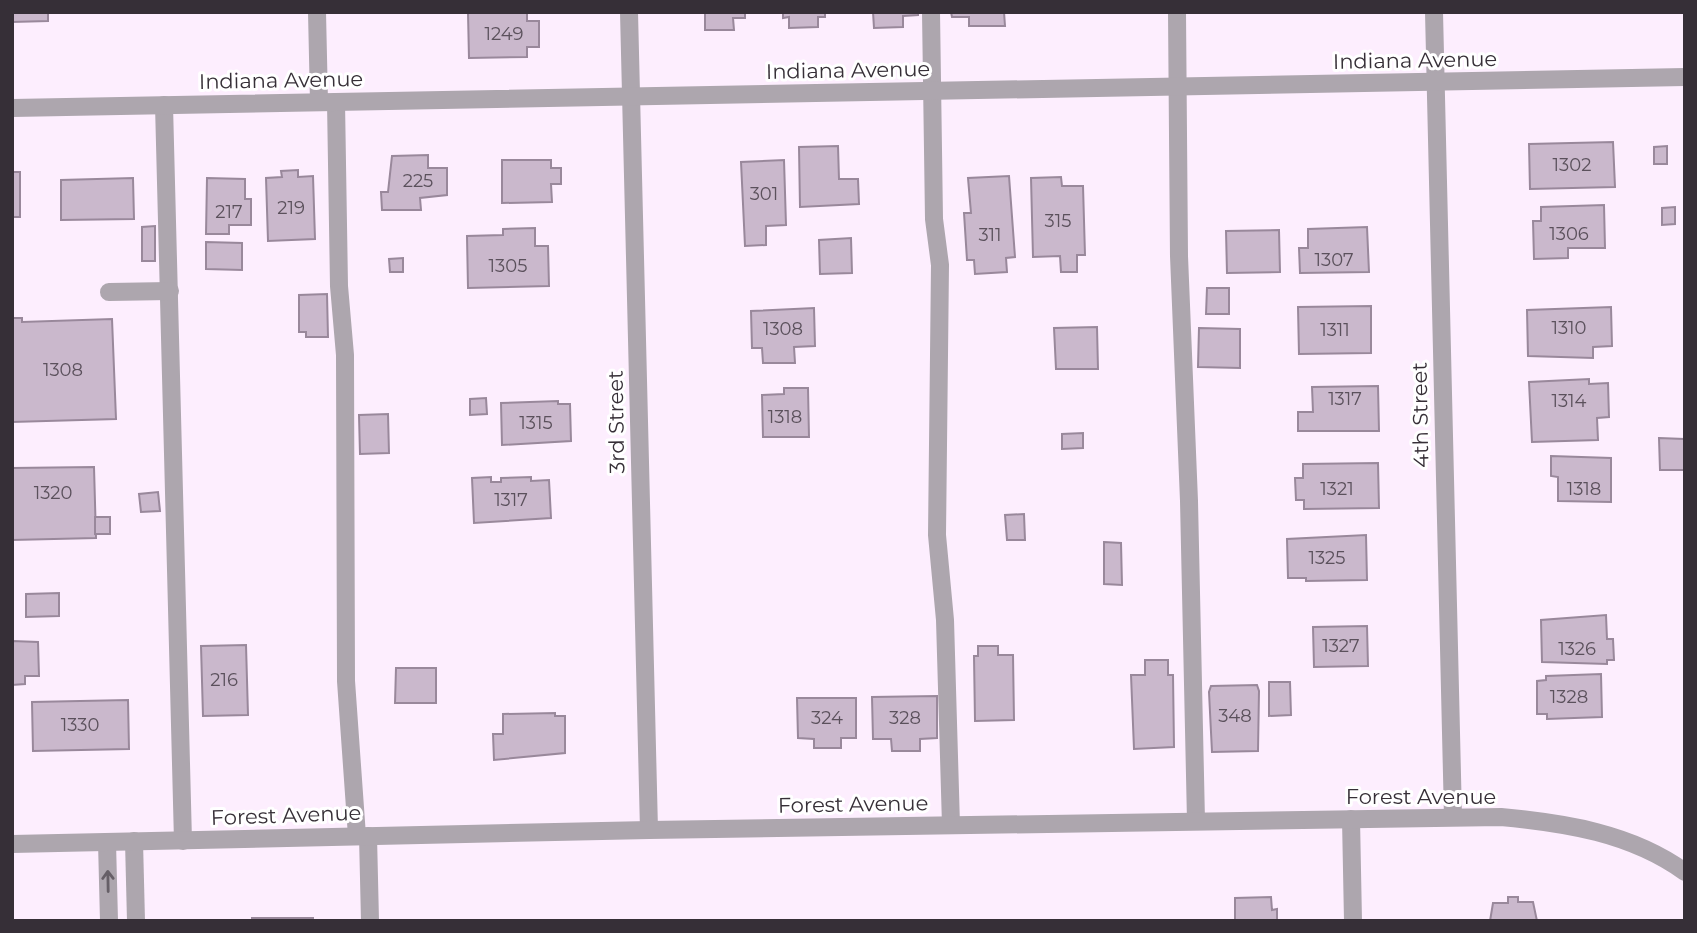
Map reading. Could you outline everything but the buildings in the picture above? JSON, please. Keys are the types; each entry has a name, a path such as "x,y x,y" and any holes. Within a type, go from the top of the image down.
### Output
{"street":[{"path":"317,12 327,102 345,355 346,681 370,921"},
{"name":"3rd Street","path":"629,12 649,830"},
{"path":"931,12 934,219 940,265 937,535 945,621 951,825"},
{"path":"1177,12 1179,256 1189,501 1195,821"},
{"name":"4th Street","path":"1434,12 1453,817"},
{"name":"Indiana Avenue","path":"12,108 1685,78"},
{"path":"164,105 183,841"},
{"path":"109,292 170,291"},
{"name":"Forest Avenue","path":"12,844 1453,817 1552,822 1601,832 1684,869"},
{"path":"1351,819 1353,921"},
{"path":"134,841 136,921"},
{"path":"107,842 109,921"}]}
